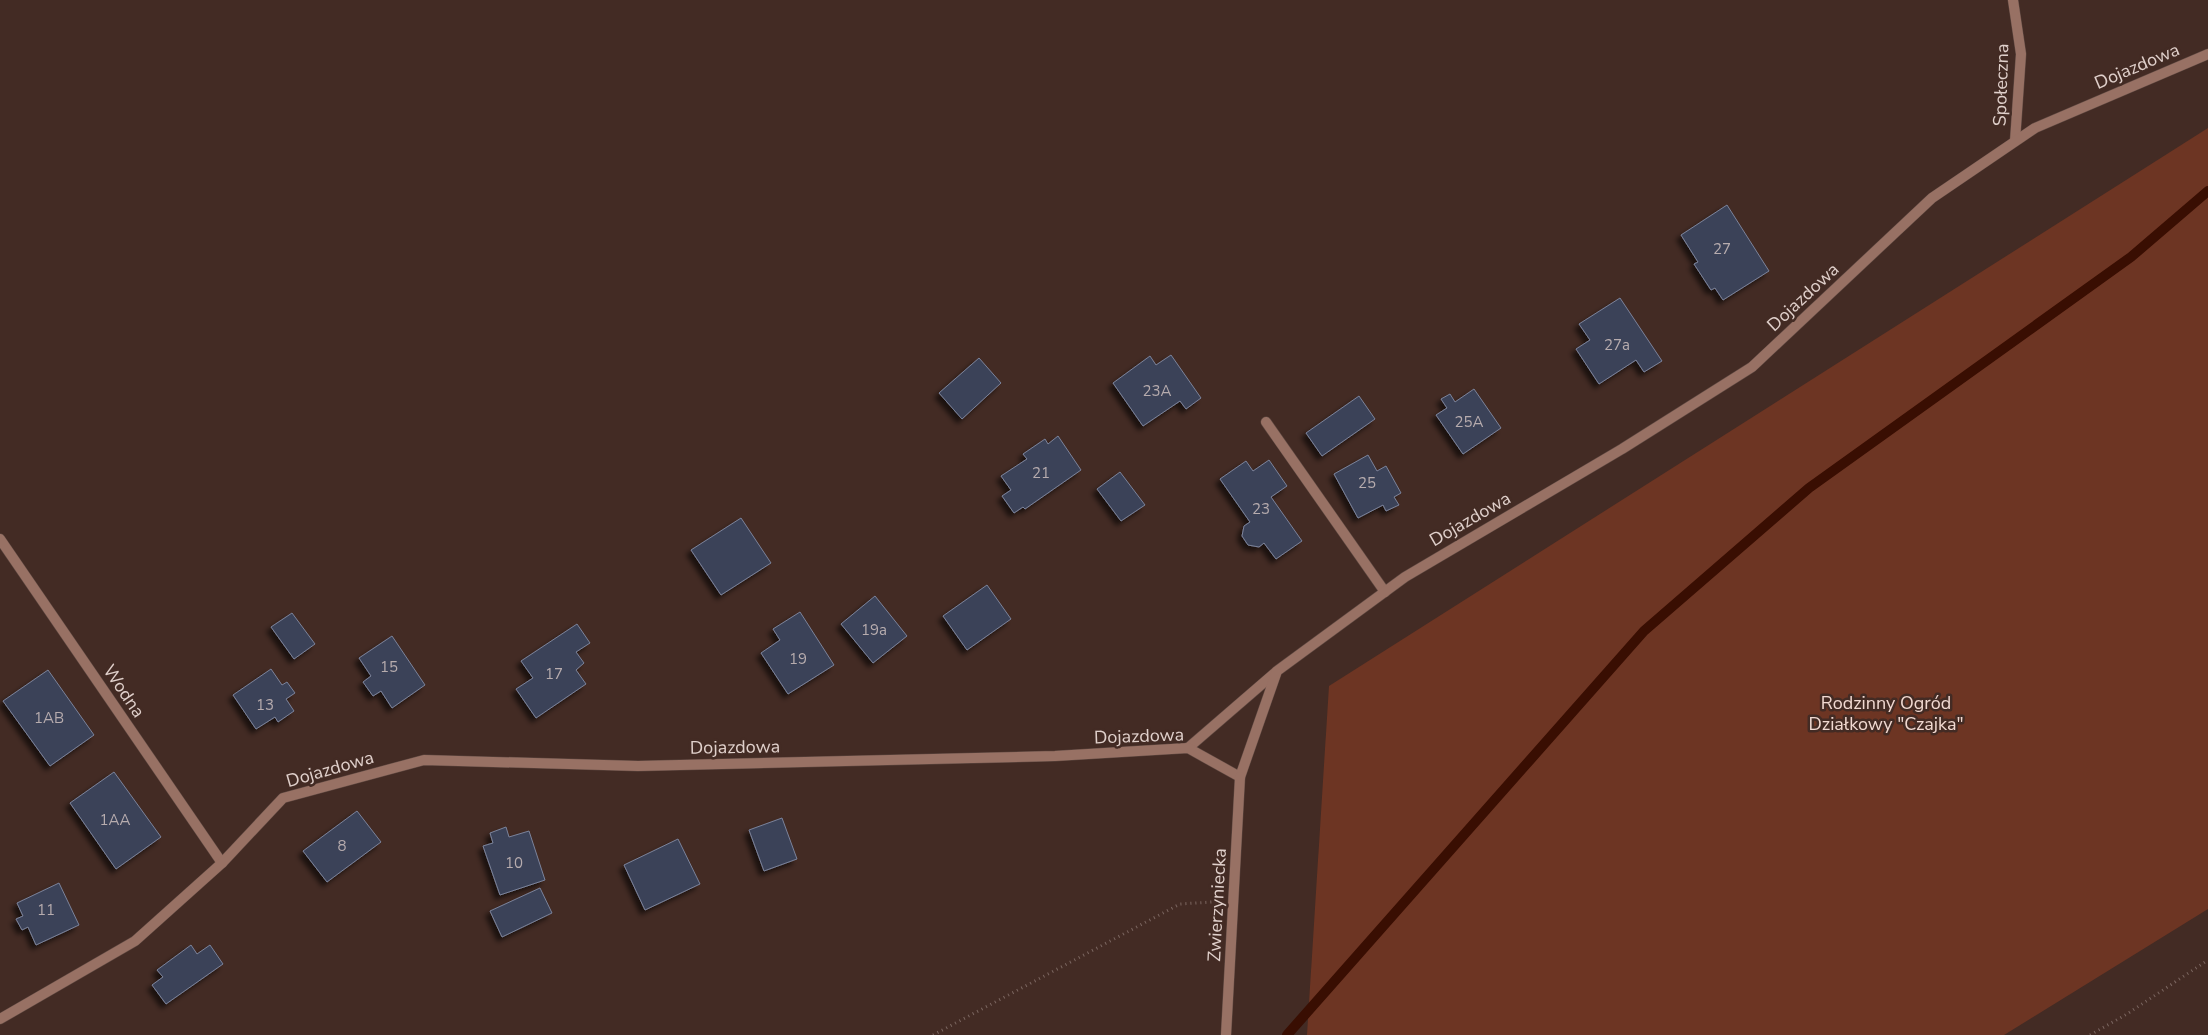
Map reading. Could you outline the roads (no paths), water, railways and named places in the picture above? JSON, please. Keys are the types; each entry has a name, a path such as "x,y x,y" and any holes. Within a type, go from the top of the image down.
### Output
{"street":[{"name":"Społeczna","path":"2014,0 2021,54 2015,142"},
{"name":"Dojazdowa","path":"1188,748 1277,671 1405,576 1622,449 1752,367 1932,198 2035,128 2208,54"},
{"path":"1266,422 1385,592"},
{"name":"Wodna","path":"0,539 222,863"},
{"path":"1240,778 1277,671"},
{"name":"Dojazdowa","path":"0,1020 134,941 222,863 283,798 424,760 638,766 1055,756 1188,748 1240,778"},
{"name":"Zwierzyniecka","path":"1226,1035 1240,778"}],"waterway":[{"path":"1287,1035 1644,631 1809,488 2131,257 2208,191"}],"park label":[{"name":"Rodzinny Ogród Działkowy \"Czajka\"","path":"1886,713"}]}
